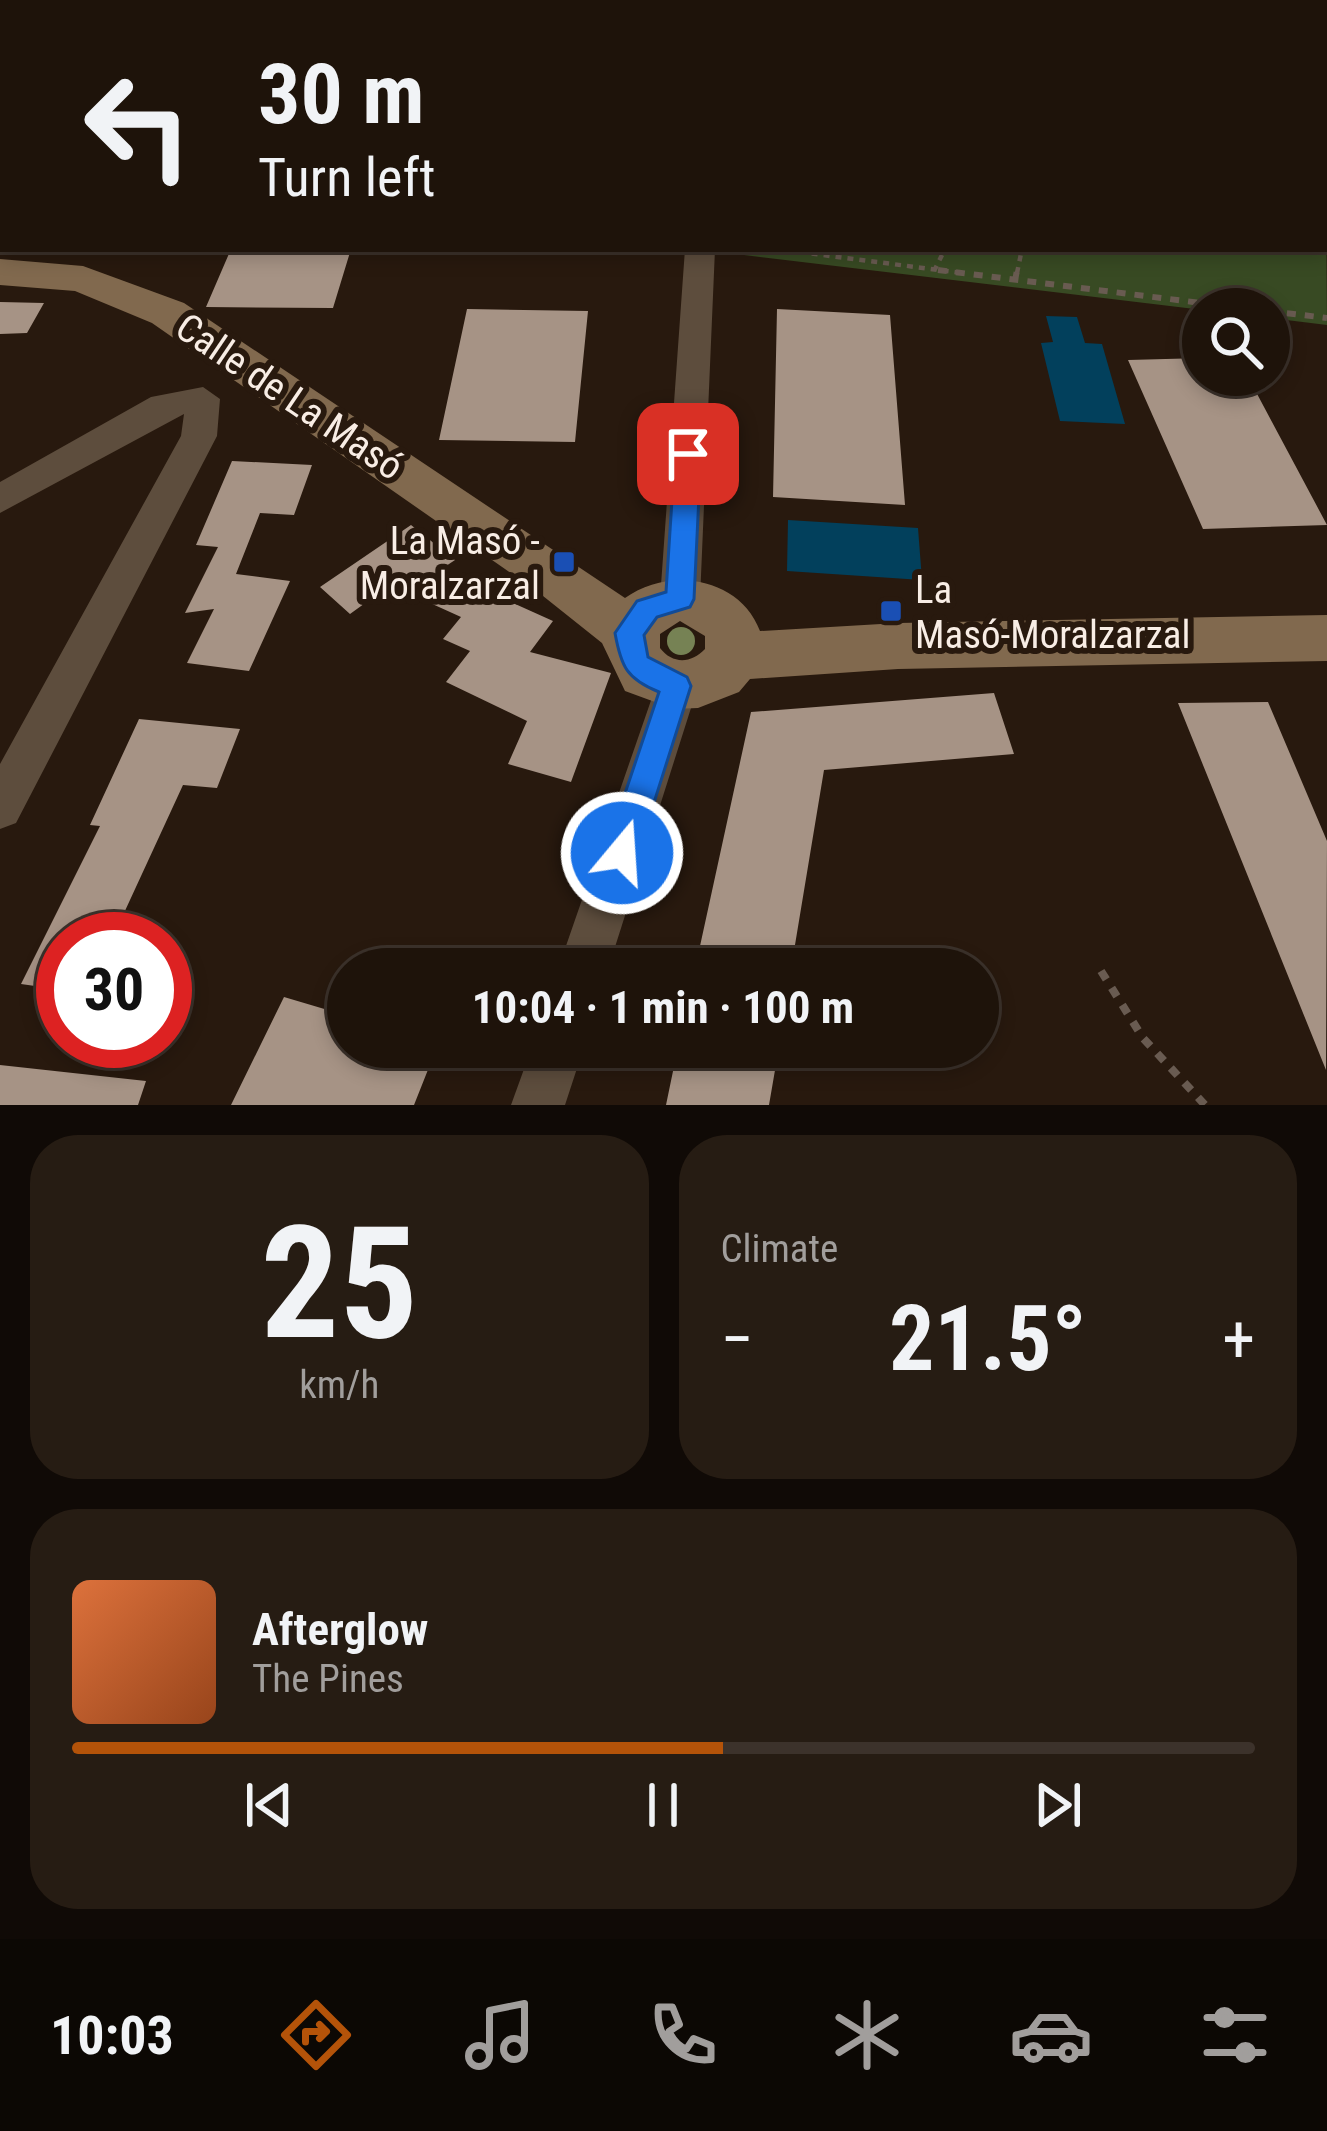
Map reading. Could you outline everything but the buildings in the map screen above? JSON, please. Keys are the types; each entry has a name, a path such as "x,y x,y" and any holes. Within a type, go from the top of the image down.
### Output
{"street":[{"path":"700,252 652,614 634,662 646,674 676,686 710,680 735,645"},
{"name":"Calle de La Masó","path":"0,272 82,279 147,301 556,577 652,614"},
{"path":"0,499 163,405 203,399 248,370"},
{"path":"0,808 199,436 203,399"},
{"path":"652,614 720,611 735,645"},
{"path":"735,645 833,649 1327,638"},
{"path":"591,948 676,686"},
{"path":"538,1105 551,1068"}],"path":[{"path":"798,252 1182,301"},
{"path":"934,271 943,252"},
{"path":"1015,281 1021,252"},
{"path":"1290,314 1327,318"},
{"path":"1101,971 1143,1038 1205,1105"}],"green space":[{"path":"744,252 1327,252 1327,325 1290,321 1290,288 1182,288 1182,307"}],"water":[{"path":"1046,316 1077,317 1085,343 1102,344 1125,424 1060,421 1041,343 1053,342"},
{"path":"788,520 918,528 922,580 787,571"}],"place":[{"name":"La Masó - Moralzarzal","path":"564,562"},
{"name":"La Masó-Moralzarzal","path":"891,611"}],"route":[{"path":"622,853 676,686 658,681 634,662 628,648 630,633 647,609 680,599 688,454"}]}
